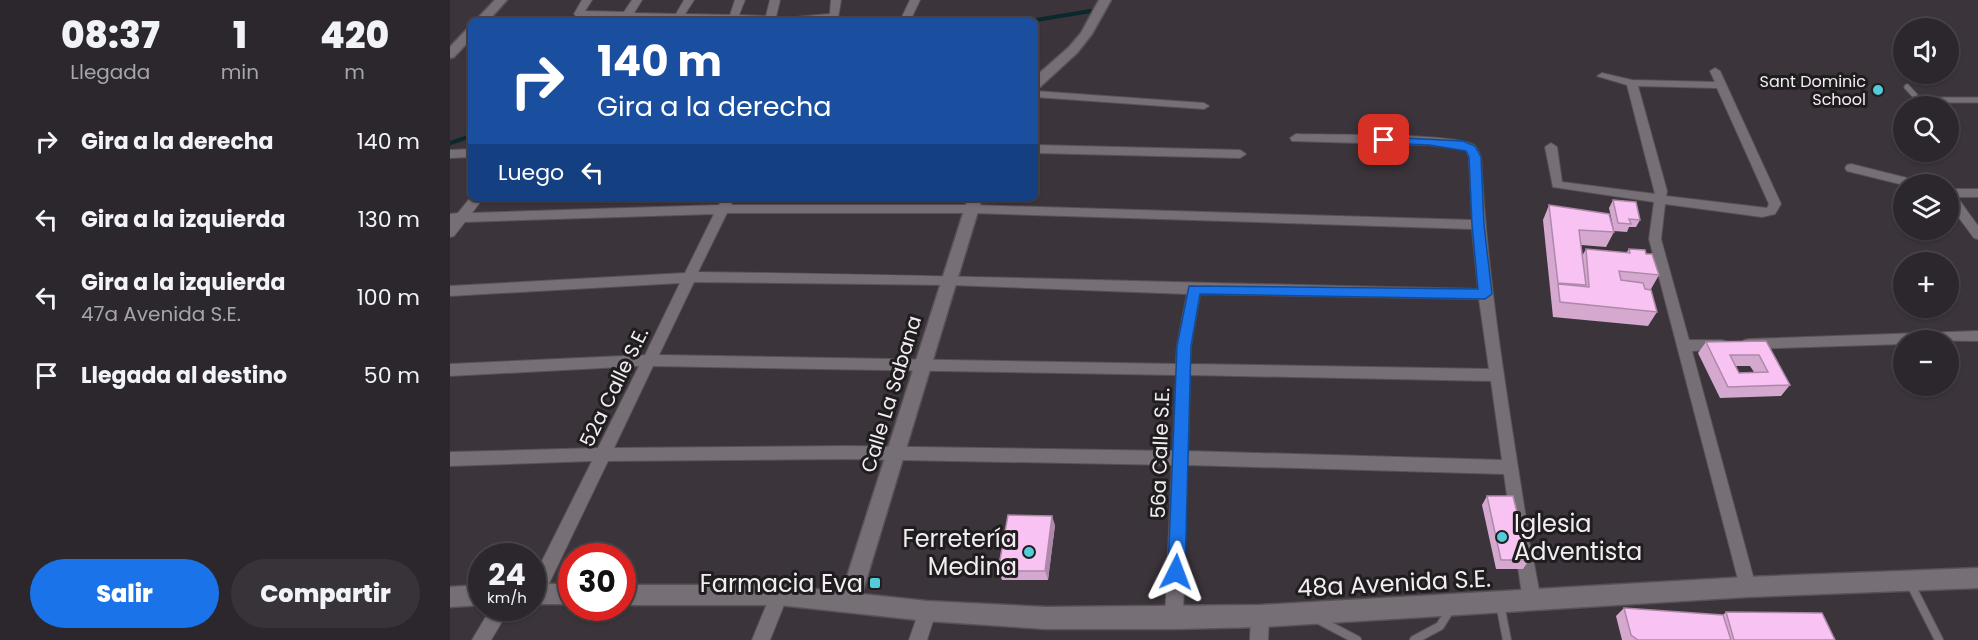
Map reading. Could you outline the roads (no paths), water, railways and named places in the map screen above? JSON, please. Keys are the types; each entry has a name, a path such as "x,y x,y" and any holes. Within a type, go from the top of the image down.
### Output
{"street":[{"path":"484,18 501,0"},
{"path":"587,0 579,14 746,18"},
{"path":"628,14 637,0"},
{"path":"679,16 689,0"},
{"path":"734,17 740,0"},
{"path":"770,18 775,0"},
{"path":"815,18 835,16 836,0"},
{"path":"906,18 915,0"},
{"path":"1038,81 1073,50 1086,34 1105,0"},
{"path":"450,54 468,35"},
{"path":"1551,147 1557,184 1661,200 1762,213 1771,212 1775,204 1715,71"},
{"path":"1602,76 1632,83 1720,85"},
{"path":"1632,83 1661,191 1655,239 1686,346 1748,587"},
{"path":"1038,94 1204,106"},
{"path":"1296,138 1429,141 1471,148 1475,157 1478,225 1485,294 1509,467 1532,601"},
{"path":"1038,149 1240,154"},
{"path":"450,154 468,153"},
{"path":"1851,168 1893,178"},
{"path":"1959,194 1978,194"},
{"path":"450,233 456,218 474,201"},
{"path":"456,218 726,203 973,203 1478,225"},
{"name":"52a Calle S.E.","path":"546,570 606,453 726,203"},
{"name":"Calle La Sabana","path":"849,603 973,203"},
{"path":"1959,209 1978,235"},
{"path":"450,291 692,277 950,280 1194,289 1485,294"},
{"name":"56a Calle S.E.","path":"1174,618 1182,458 1184,346 1194,289"},
{"path":"1686,346 1978,336"},
{"path":"450,370 650,360 1498,375"},
{"path":"450,459 606,453 896,452 1509,467"},
{"name":"48a Avenida S.E.","path":"636,595 779,595 927,611 1046,618 1174,618 1452,606 1748,587 1978,578"},
{"path":"760,640 779,595"},
{"path":"450,597 468,596"},
{"path":"918,640 927,611"},
{"path":"1259,640 1260,616"},
{"path":"481,640 493,621"}],"lane":[{"path":"1907,87 1917,98 1924,100 1978,100"},
{"path":"1909,580 1939,640"},
{"path":"1500,603 1507,640"},
{"path":"1414,640 1440,626 1452,606"},
{"path":"1307,613 1357,640"}],"waterway":[{"path":"1038,20 1091,11"},
{"path":"450,143 468,137"}],"place":[{"name":"Sant Dominic School","path":"1878,90"},
{"name":"Iglesia Adventista","path":"1502,537"},
{"name":"Ferretería Medina","path":"1029,552"},
{"name":"Farmacia Eva","path":"875,583"}]}
